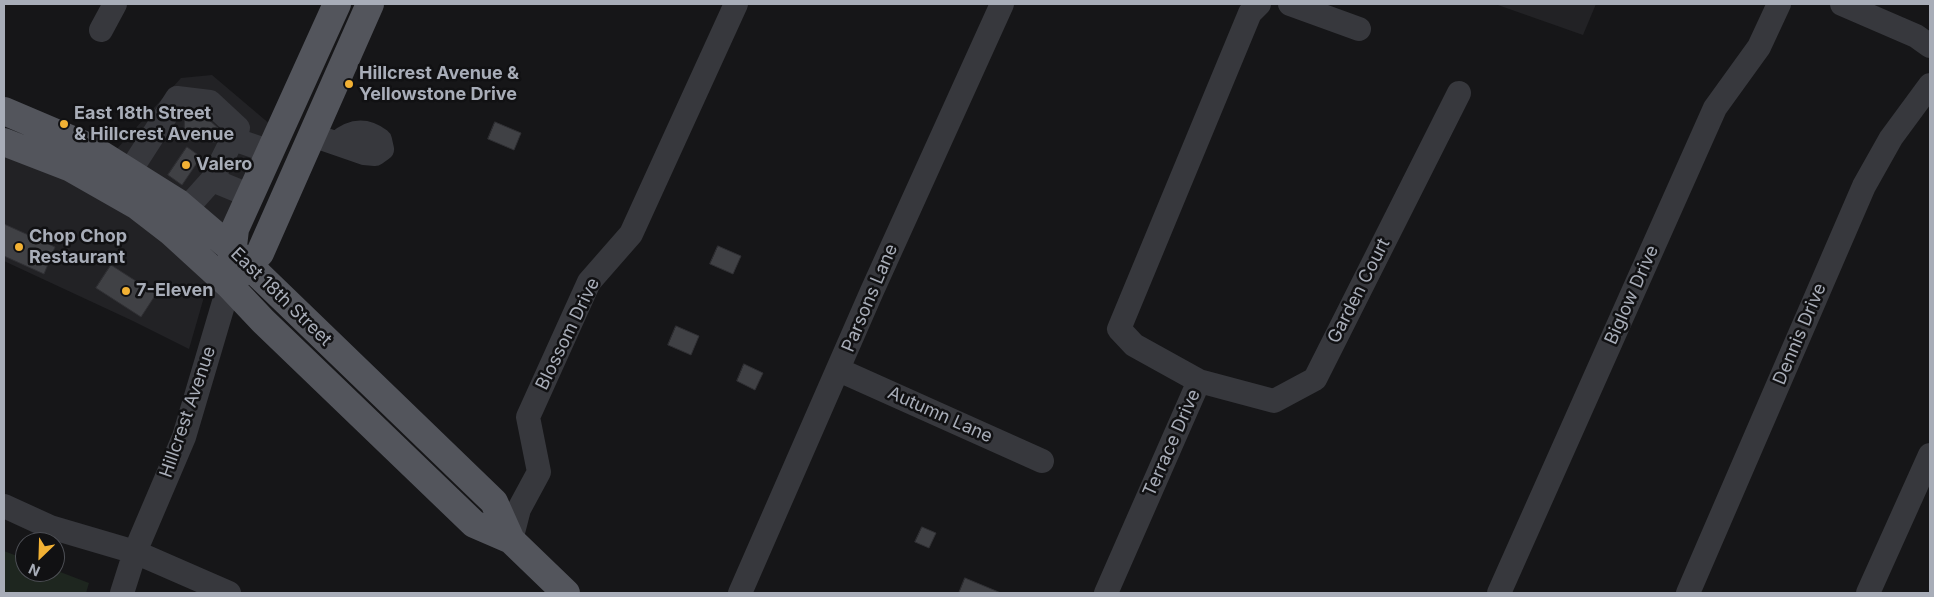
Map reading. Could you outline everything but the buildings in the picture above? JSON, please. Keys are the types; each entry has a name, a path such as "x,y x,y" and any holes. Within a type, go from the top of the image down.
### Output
{"main road":[{"name":"Hillcrest Avenue","path":"229,285 240,257 235,229 337,4"},
{"path":"240,257 260,253 325,139 361,7"},
{"name":"East 18th Street","path":"4,111 91,148 130,171 186,209 240,257 494,502 511,540"},
{"name":"East 18th Street","path":"4,142 71,168 136,205 171,232 229,285 263,321 474,524 511,540 566,593"}],"street":[{"path":"101,30 115,4"},
{"name":"Blossom Drive","path":"511,540 519,509 539,472 528,417 589,282 631,234 736,4"},
{"name":"Parsons Lane","path":"740,593 839,370 879,274 1002,4"},
{"name":"Terrace Drive","path":"1106,593 1199,381 1134,344 1119,329 1250,13 1259,4"},
{"path":"1290,4 1359,29"},
{"name":"Biglow Drive","path":"1499,593 1715,108 1759,47 1780,4"},
{"path":"1842,4 1916,36 1930,46"},
{"name":"Dennis Drive","path":"1688,593 1864,186 1891,138 1930,86"},
{"name":"Garden Court","path":"1199,381 1274,401 1315,378 1459,93"},
{"path":"130,171 177,98 210,102 238,128 212,180 186,209"},
{"path":"233,139 271,152"},
{"path":"212,180 251,196"},
{"name":"Hillcrest Avenue","path":"122,593 135,552 184,437 229,285"},
{"name":"Autumn Lane","path":"839,370 1042,461"},
{"path":"1868,593 1930,455"},
{"path":"4,506 50,527 135,552 229,593"}],"shaded area":[{"path":"1495,4 1596,4 1583,35"},
{"path":"212,75 271,125 217,252 189,349 4,261 4,150 85,184 181,78"},
{"path":"4,551 15,555 15,582 65,582 65,574 89,583 86,593 4,593"}],"place":[{"name":"Hillcrest Avenue & Yellowstone Drive","path":"349,84"},
{"name":"East 18th Street & Hillcrest Avenue","path":"64,124"},
{"name":"Valero","path":"186,165"},
{"name":"Chop Chop Restaurant","path":"19,247"},
{"name":"7-Eleven","path":"126,291"}]}
